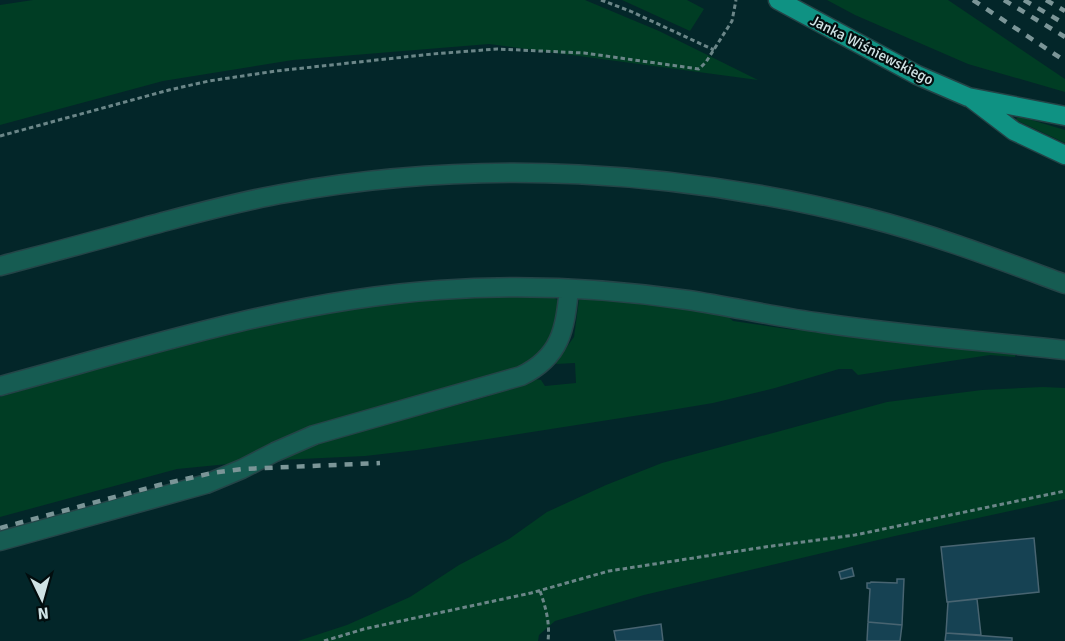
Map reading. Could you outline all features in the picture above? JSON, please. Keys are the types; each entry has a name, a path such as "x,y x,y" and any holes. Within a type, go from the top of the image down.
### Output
{"main road":[{"name":"Janka Wiśniewskiego","path":"778,0 917,75 968,97 1065,116"},
{"name":"Janka Wiśniewskiego","path":"968,97 1014,131 1065,155"}],"lane":[{"path":"0,266 208,210 286,193 410,176 483,172 544,172 610,175 687,183 746,192 839,211 933,237 1065,284"},
{"path":"0,386 281,312 381,295 439,290 569,289 654,296 820,323 1065,350"},
{"path":"0,541 206,484 314,435 521,376 535,369 558,343 565,323 569,289"}],"path":[{"path":"601,0 714,50"},
{"path":"0,136 209,81 276,71 432,54 496,49 584,53 699,69 732,21 736,0"},
{"path":"324,641 364,629 540,591 609,571 855,535 1065,491"},
{"path":"540,591 550,628 548,641"}],"green space":[{"path":"33,0 585,0 659,31 758,80 489,44 293,60 163,81 0,125 0,5"},
{"path":"622,0 687,0 704,9 690,31"},
{"path":"827,0 948,0 1065,79 1065,92 968,64 855,15"},
{"path":"1018,116 1065,130 1065,143 1016,120"},
{"path":"548,294 559,301 562,310 547,347 530,364 238,463 177,469 0,517 0,397 192,342 308,315 398,302"},
{"path":"591,297 725,314 733,321 794,330 805,328 1016,352 1015,357 990,355 858,375 852,369 839,369 713,403 417,450 365,456 279,460 311,445 489,396 535,379 541,380 545,386 576,383 575,363 556,364 574,337 579,300"},
{"path":"1065,388 1065,499 644,595 555,621 539,635 538,641 298,641 347,625 410,597 459,565 509,539 547,512 662,463 887,402 982,390"}],"building":[{"path":"1034,538 1039,592 947,602 941,547"},
{"path":"852,568 854,576 841,579 839,572"},
{"path":"897,579 904,579 902,625 868,622 870,589 867,588 867,583 897,583"},
{"path":"977,599 981,635 946,633 948,602"},
{"path":"868,622 902,625 900,641 867,641"},
{"path":"661,624 663,641 616,641 614,631"},
{"path":"946,633 1012,638 1012,641 945,641"}],"railway":[{"path":"973,0 1065,61"},
{"path":"1004,0 1065,37"},
{"path":"1024,0 1065,24"},
{"path":"1046,0 1065,11"},
{"path":"0,528 212,473 242,469 380,463"}]}
